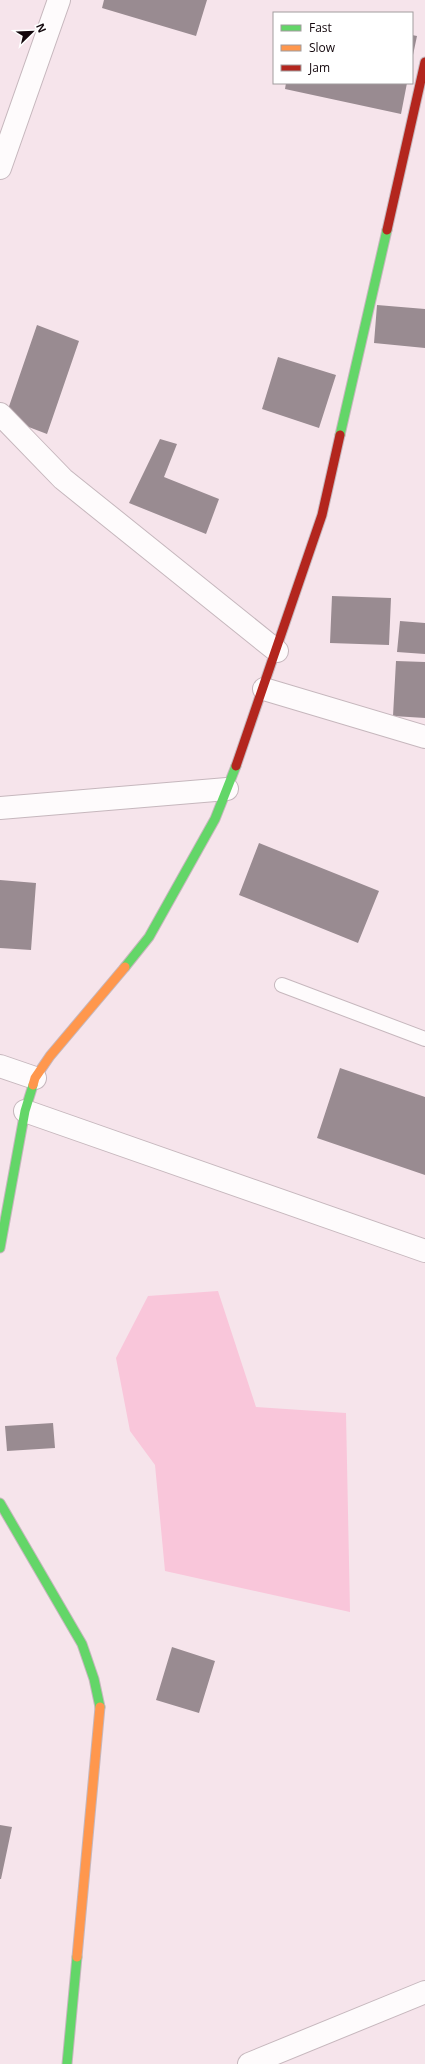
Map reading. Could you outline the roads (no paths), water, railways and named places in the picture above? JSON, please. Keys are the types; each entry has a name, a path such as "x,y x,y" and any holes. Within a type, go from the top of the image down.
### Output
{"street":[{"path":"0,168 58,0"},
{"path":"0,1248 25,1111 35,1078 50,1056 118,976 148,937 215,819 264,689 322,516 425,62"},
{"path":"0,414 62,479 277,651"},
{"path":"264,689 425,737"},
{"path":"0,808 227,789"},
{"path":"0,1066 35,1078"},
{"path":"25,1111 425,1251"},
{"path":"0,1503 82,1644 94,1679 100,1706 67,2064"},
{"path":"250,2064 425,1992"}],"lane":[{"path":"282,985 425,1039"}]}
